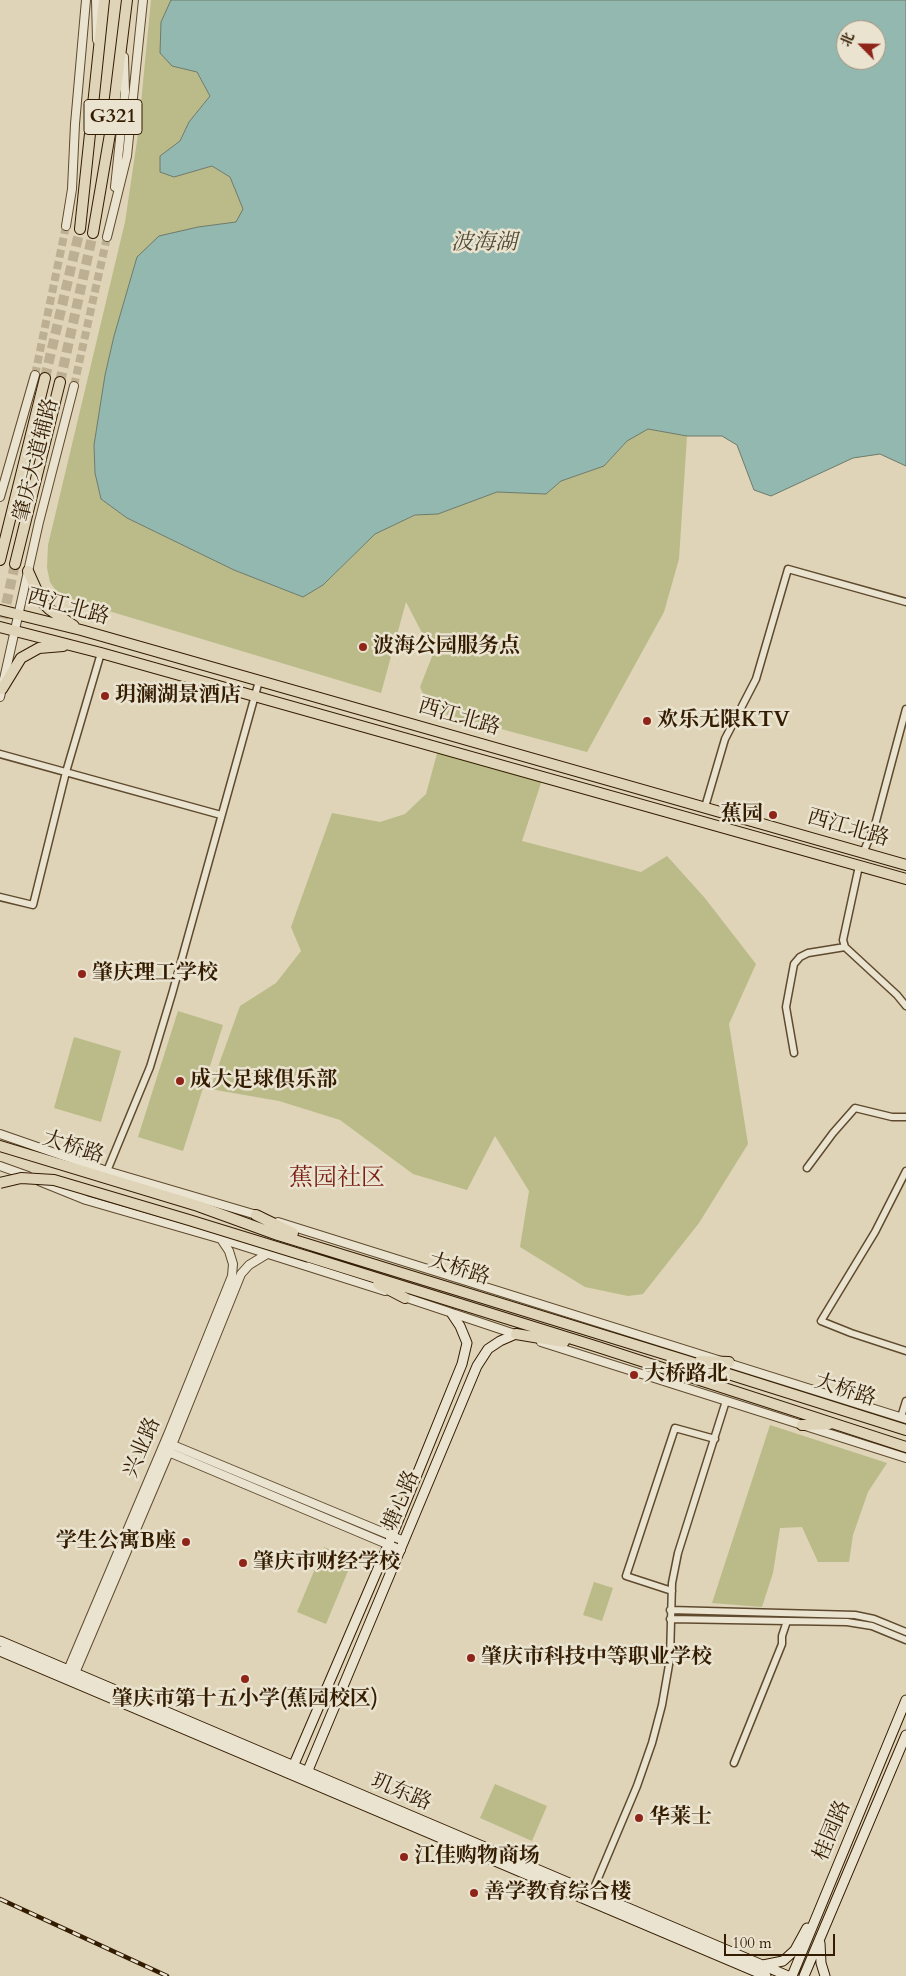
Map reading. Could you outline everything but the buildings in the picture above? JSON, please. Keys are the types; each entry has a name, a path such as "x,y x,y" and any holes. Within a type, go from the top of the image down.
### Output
{"main road":[{"name":"G321","path":"80,229 104,0"},
{"name":"G321","path":"94,233 124,40 127,0"},
{"path":"0,560 46,378"},
{"path":"15,564 60,382"},
{"path":"1,693 21,658 29,652 40,648 77,646 81,630 49,609 42,602 28,571"},
{"name":"西江北路","path":"0,610 81,630 906,865"},
{"name":"西江北路","path":"0,627 77,646 906,879"},
{"path":"642,804 646,791"},
{"name":"大桥路","path":"0,1146 198,1206 278,1235 338,1252 906,1430"},
{"name":"大桥路","path":"0,1183 21,1178 54,1180 598,1347 906,1447"},
{"path":"256,1215 282,1229 338,1252"},
{"path":"355,1272 405,1298"},
{"name":"塘心路","path":"292,1770 390,1540 466,1352 467,1343 460,1326 452,1314"},
{"path":"516,1334 598,1347"},
{"name":"塘心路","path":"306,1776 477,1366 488,1349 516,1334"},
{"path":"684,1360 729,1362"},
{"path":"802,1425 837,1424"},
{"name":"玑东路","path":"0,1641 72,1671 292,1770"},
{"name":"玑东路","path":"0,1651 292,1770 590,1897 766,1976"},
{"name":"桂园路","path":"790,1976 818,1914 906,1700"},
{"name":"桂园路","path":"804,1976 906,1735"},
{"name":"玑东路","path":"590,1897 790,1976"},
{"path":"760,1965 784,1961 795,1950 802,1935 818,1914"},
{"path":"820,1940 821,1963 825,1976"},
{"path":"741,1965 754,1976"}],"street":[{"path":"66,226 72,189 74,124 86,0"},
{"path":"96,0 98,57"},
{"path":"107,237 127,156 143,0"},
{"path":"113,209 125,92 124,40"},
{"name":"肇庆大道辅路","path":"0,497 34,375"},
{"name":"肇庆大道辅路","path":"1,693 39,522 74,386"},
{"path":"705,807 725,738 756,679 788,569 906,602"},
{"path":"0,897 33,905 66,772 101,653"},
{"path":"107,1171 150,1067 259,681"},
{"path":"863,853 875,825 906,709"},
{"path":"0,754 221,815"},
{"path":"859,866 842,940 845,947 897,995 906,1006"},
{"path":"794,1053 786,1007 794,964 800,957 808,953 845,947"},
{"path":"807,1168 833,1132 855,1108 892,1117 906,1117"},
{"path":"0,1134 107,1171 256,1215 903,1418 906,1401"},
{"path":"0,1166 86,1200 221,1239 906,1458"},
{"path":"906,1171 904,1182 820,1321 906,1351"},
{"name":"兴业路","path":"167,1447 232,1276 233,1264 230,1250 221,1239"},
{"name":"兴业路","path":"72,1671 241,1274 248,1265 267,1254"},
{"path":"590,1897 637,1786 652,1744 662,1705 670,1659 670,1610 678,1553 726,1401"},
{"path":"672,1591 626,1576 675,1428 715,1439"},
{"path":"167,1447 403,1545"},
{"path":"670,1610 855,1615 874,1619 906,1632"},
{"path":"670,1619 847,1622 864,1624 906,1640"},
{"path":"734,1764 782,1644 782,1636 787,1621"}],"green space":[{"path":"151,0 171,0 161,22 172,66 197,72 210,96 189,122 180,141 160,156 174,177 212,166 230,177 243,209 236,222 198,227 137,257 114,336 105,375 94,445 95,473 101,499 127,518 234,570 303,597 323,585 375,534 416,515 438,514 497,492 546,494 561,481 604,466 627,441 648,429 687,436 679,559 664,612 587,752 430,710 420,687 433,654 406,602 381,693 79,602 56,591 50,582 47,568 48,545 125,222 138,134"},
{"path":"438,750 542,780 522,841 641,872 667,856 704,897 756,964 729,1024 748,1144 699,1223 643,1294 628,1296 585,1287 520,1247 529,1191 495,1136 467,1190 413,1174 340,1120 279,1101 210,1089 240,1006 276,983 301,951 291,927 332,813 380,822 405,814 426,794"},
{"name":"成大足球俱乐部","path":"178,1011 223,1025 183,1151 138,1137"},
{"path":"74,1037 121,1051 101,1122 54,1108"},
{"path":"770,1425 887,1463 868,1492 853,1535 849,1562 818,1562 802,1527 780,1528 773,1573 762,1607 712,1603"},
{"path":"324,1547 353,1559 326,1624 297,1612"},
{"path":"594,1582 613,1588 602,1621 583,1615"},
{"path":"495,1784 547,1806 532,1841 480,1818"}],"water":[{"name":"波海湖","path":"171,0 906,0 906,466 880,454 853,458 771,496 754,490 737,445 722,436 687,436 648,429 627,441 604,466 561,481 546,494 497,492 438,514 415,515 375,534 323,585 303,597 234,570 127,518 101,499 95,473 94,445 105,375 114,336 137,257 159,236 198,227 236,222 243,209 230,177 212,166 174,177 160,172 160,156 180,141 189,122 210,96 197,72 172,66 160,53 161,22"}],"tunnel":[{"path":"35,375 66,226"},
{"path":"45,378 80,229"},
{"path":"60,382 93,233"},
{"path":"74,386 107,237"},
{"path":"0,633 15,564"}],"railway":[{"path":"0,1899 167,1976"}],"place":[{"name":"波海公园服务点","path":"363,647"},
{"name":"玥澜湖景酒店","path":"105,696"},
{"name":"欢乐无限KTV","path":"647,721"},
{"name":"蕉园","path":"773,815"},
{"name":"肇庆理工学校","path":"82,974"},
{"name":"成大足球俱乐部","path":"180,1081"},
{"name":"大桥路北","path":"634,1375"},
{"name":"学生公寓B座","path":"186,1542"},
{"name":"肇庆市财经学校","path":"243,1563"},
{"name":"肇庆市科技中等职业学校","path":"471,1658"},
{"name":"肇庆市第十五小学(蕉园校区)","path":"245,1679"},
{"name":"华莱士","path":"639,1818"},
{"name":"江佳购物商场","path":"404,1857"},
{"name":"善学教育综合楼","path":"474,1893"}],"district":[{"name":"蕉园社区","path":"337,1179"}]}
